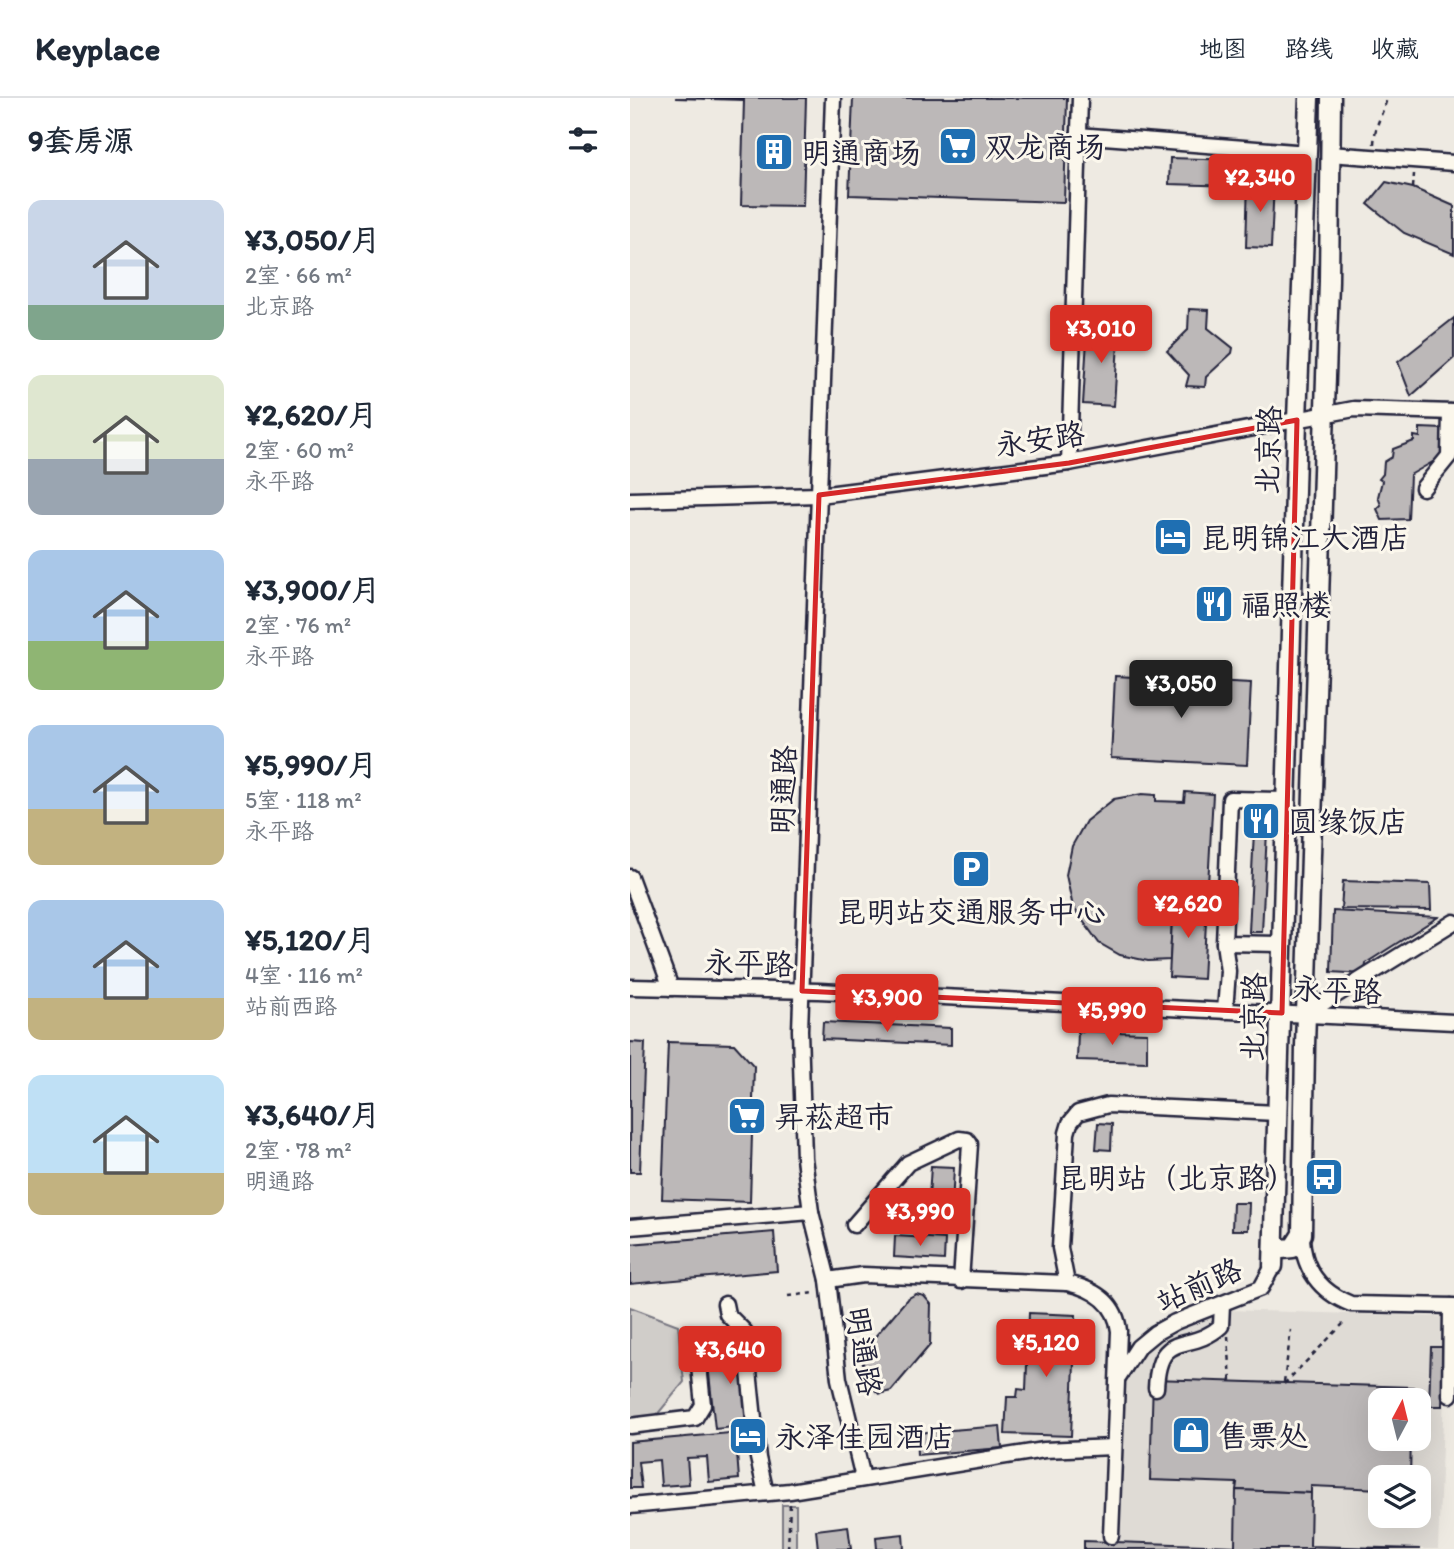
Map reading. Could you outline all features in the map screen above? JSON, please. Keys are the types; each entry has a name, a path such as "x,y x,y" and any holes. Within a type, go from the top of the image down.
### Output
{"main road":[{"name":"北京路","path":"1273,1266 1309,98"},
{"name":"北京路","path":"1302,1234 1322,415 1329,281 1331,98"},
{"path":"1274,1243 1282,1249 1293,1248 1302,1234"}],"street":[{"name":"明通路","path":"833,98 802,991 804,1158 811,1212 828,1285 839,1379 863,1478"},
{"path":"1069,463 1080,98"},
{"path":"1078,135 1308,153"},
{"path":"1329,154 1454,163"},
{"name":"永安路","path":"630,500 819,495 1069,463 1322,415 1384,408 1452,412"},
{"path":"1423,488 1449,456 1452,412"},
{"path":"1225,1011 1228,971 1224,943 1230,799 1287,800"},
{"path":"630,877 671,988"},
{"path":"1306,1014 1454,922"},
{"path":"1224,943 1283,944"},
{"name":"永平路","path":"630,987 802,991 1454,1022"},
{"path":"1067,1283 1060,1248 1067,1133 1070,1123 1078,1113 1108,1105 1277,1113"},
{"path":"854,1225 908,1163 959,1139 967,1140 970,1144 961,1281"},
{"path":"630,1227 811,1212"},
{"path":"1302,1234 1303,1253 1310,1272 1324,1289 1342,1301 1351,1304 1453,1306 1450,1395"},
{"name":"站前路","path":"1116,1381 1132,1354 1155,1333 1175,1322 1261,1288 1273,1266"},
{"name":"站前路","path":"828,1285 863,1275 961,1281 1067,1283 1099,1295 1112,1307 1119,1331 1116,1381"},
{"path":"725,1304 727,1314 745,1332 758,1458 766,1493"},
{"path":"1156,1388 1159,1361 1165,1352 1176,1344 1209,1337 1221,1325 1222,1304"},
{"path":"630,1426 695,1418 703,1405 696,1336"},
{"path":"1111,1536 1116,1381"},
{"path":"630,1506 790,1491 1044,1450 1113,1447"}],"path":[{"path":"1374,157 1375,125 1384,112 1387,98"},
{"path":"788,1296 828,1285"},
{"path":"1291,1329 1283,1384 1343,1324"},
{"path":"1228,1327 1231,1381"},
{"path":"788,1549 790,1491"}],"highlighted area":[{"path":"1297,420 1282,1013 802,991 819,495 1069,463"}],"shaded area":[{"path":"630,1307 678,1325 684,1382 656,1416 630,1419"},
{"path":"1229,1310 1447,1317 1438,1549 1084,1549 1120,1542 1128,1345"},
{"path":"782,1505 796,1505 796,1549 782,1549"}],"building":[{"name":"明通商场","path":"675,98 806,98 803,206 741,205 744,100"},
{"name":"双龙商场","path":"853,98 1067,98 1064,202 849,195"},
{"path":"1170,158 1237,160 1236,186 1169,184"},
{"path":"1248,181 1274,182 1271,248 1246,247"},
{"path":"1386,182 1413,188 1454,206 1454,254 1404,233 1368,204"},
{"path":"1189,309 1209,310 1208,328 1233,348 1232,353 1206,377 1205,387 1186,386 1189,375 1167,351 1188,330"},
{"path":"1454,318 1454,358 1411,396 1398,362"},
{"path":"1088,324 1119,327 1114,406 1083,404"},
{"path":"1420,428 1444,429 1443,456 1410,475 1408,519 1382,520 1377,509 1381,505 1378,497 1382,481 1379,479 1383,474 1384,462 1392,457 1393,449 1414,441 1414,436 1420,437"},
{"path":"1115,676 1251,683 1247,765 1111,758"},
{"path":"1185,792 1213,794 1207,903 1173,901 1170,960 1148,961 1120,955 1099,943 1073,907 1066,875 1072,846 1086,821 1114,799 1142,794 1156,795 1156,801 1184,802"},
{"path":"1255,811 1268,811 1262,932 1249,932"},
{"path":"1343,881 1430,884 1431,910 1341,909"},
{"path":"1173,901 1207,903 1203,979 1169,977"},
{"path":"1333,911 1438,917 1366,963 1365,974 1331,972"},
{"path":"823,1022 951,1028 951,1045 822,1039"},
{"path":"1078,1031 1147,1033 1147,1062 1077,1060"},
{"path":"630,1042 645,1043 640,1172 630,1172"},
{"path":"668,1042 734,1044 754,1066 750,1202 662,1199"},
{"path":"1098,1123 1112,1124 1111,1150 1096,1149"},
{"path":"931,1166 954,1167 951,1229 927,1228"},
{"path":"1233,1203 1249,1203 1248,1230 1232,1230"},
{"path":"774,1232 777,1271 630,1284 630,1244"},
{"path":"895,1236 945,1239 944,1260 894,1257"},
{"path":"916,1294 924,1296 931,1304 930,1345 891,1391 879,1394 867,1383 861,1353 907,1299"},
{"path":"1029,1313 1076,1315 1071,1436 1005,1434 1007,1397 1017,1397 1018,1389 1026,1390"},
{"path":"744,1342 753,1425 715,1429 706,1346"},
{"path":"1431,1347 1444,1347 1442,1406 1432,1406 1432,1388 1430,1388"},
{"path":"1153,1379 1413,1387 1368,1388 1368,1451 1411,1451 1410,1465 1368,1465 1368,1488 1311,1486 1311,1493 1236,1490 1237,1483 1150,1480"},
{"path":"1000,1426 1002,1448 917,1455 916,1433"},
{"path":"741,1432 743,1452 737,1453 739,1479 709,1482 707,1457 687,1458 689,1484 661,1486 659,1460 638,1462 641,1488 630,1488 630,1442"},
{"path":"1236,1490 1311,1493 1310,1546 1420,1549 1084,1549 1084,1541 1235,1546"},
{"path":"848,1526 851,1549 818,1549 816,1530"},
{"path":"903,1534 904,1549 877,1549 876,1537"}],"place":[{"name":"双龙商场","path":"958,146"},
{"name":"明通商场","path":"774,152"},
{"name":"昆明锦江大酒店","path":"1173,537"},
{"name":"福照楼","path":"1214,604"},
{"name":"圆缘饭店","path":"1261,821"},
{"name":"昆明站交通服务中心","path":"971,869"},
{"name":"昇菘超市","path":"747,1116"},
{"name":"昆明站（北京路）","path":"1324,1177"},
{"name":"售票处","path":"1191,1435"},
{"name":"永泽佳园酒店","path":"748,1436"}]}
